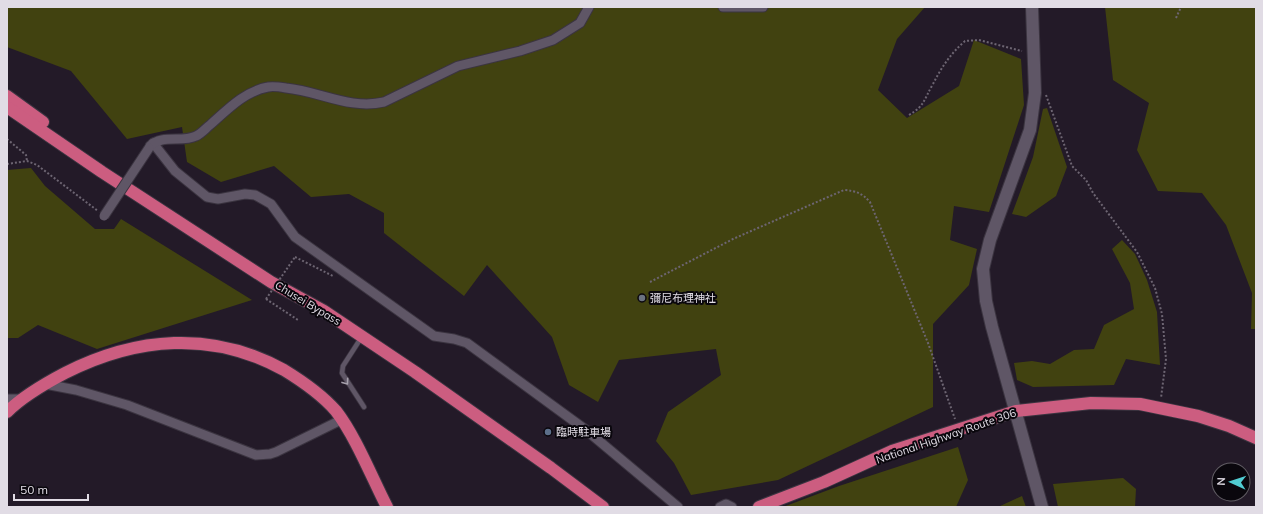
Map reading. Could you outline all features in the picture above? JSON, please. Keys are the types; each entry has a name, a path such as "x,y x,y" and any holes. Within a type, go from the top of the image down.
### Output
{"highway":[{"path":"7,96 54,130 102,172"},
{"name":"Chusei Bypass","path":"7,107 102,172 272,282 324,311 532,454 603,507"},
{"path":"7,116 102,172"},
{"path":"7,412 45,384 81,365 130,348 172,343 208,344 234,349 255,356 297,378 324,400 341,420 387,507"},
{"name":"National Highway Route 306","path":"759,507 824,482 892,451 1016,411 1091,403 1133,404 1198,416 1229,426 1256,438"}],"street":[{"path":"104,216 151,146 162,140 184,140 197,136 238,101 253,91 269,86 304,90 351,104 372,105 384,102 458,66 520,51 553,40 580,23 589,7"},
{"path":"723,7 763,7"},
{"path":"1032,7 1035,93 1030,130 990,240 983,269 986,301 1042,507"},
{"path":"151,146 174,171 207,197 218,199 245,194 255,195 271,204 295,237 434,336 454,339 467,343 586,430 678,507"},
{"path":"45,384 76,390 127,405 256,455 276,452 341,420"},
{"path":"7,399 23,399"},
{"path":"720,507 726,504 732,507"}],"lane":[{"path":"362,337 343,366 342,373 364,407"}],"path":[{"path":"1176,18 1181,7"},
{"path":"909,115 923,105 933,83 945,64 964,41 974,39 1019,51 1034,52"},
{"path":"1035,93 1046,95 1072,166 1086,180 1093,194 1137,252 1155,288 1162,314 1166,359 1159,408"},
{"path":"7,139 26,155 27,161"},
{"path":"7,164 27,161 37,165 104,216"},
{"path":"650,282 733,240 844,190 855,191 864,195 870,202 928,343 959,430"},
{"path":"298,320 266,299 295,256 336,278"}],"shaded area":[{"path":"7,7 925,7 897,39 878,90 907,118 959,86 974,40 1021,59 1024,105 989,212 954,206 950,240 977,249 969,285 933,324 933,407 778,480 691,495 674,463 656,441 668,412 721,375 716,349 619,360 598,402 569,385 552,337 487,265 464,296 384,233 384,213 349,194 311,197 274,166 221,182 187,162 182,127 127,139 71,71 7,47"},
{"path":"1105,7 1256,7 1256,329 1251,329 1252,293 1226,225 1202,193 1158,191 1137,150 1149,103 1113,80"},
{"path":"1047,108 1067,167 1056,196 1026,217 1012,214 1033,157 1043,109"},
{"path":"31,168 45,186 95,229 114,229 121,219 252,300 97,349 38,325 18,338 7,338 7,170"},
{"path":"1122,240 1135,254 1147,280 1157,312 1160,365 1126,359 1114,385 1033,387 1017,380 1014,363 1032,361 1050,364 1074,350 1094,349 1104,325 1134,309 1130,283 1112,249"},
{"path":"958,447 968,480 956,507 783,507 839,486"},
{"path":"1123,478 1136,489 1135,507 1058,507 1053,484"},
{"path":"1022,496 1026,507 998,507"}],"place":[{"name":"彌尼布理神社","path":"642,298"},
{"name":"臨時駐車場","path":"548,432"}]}
